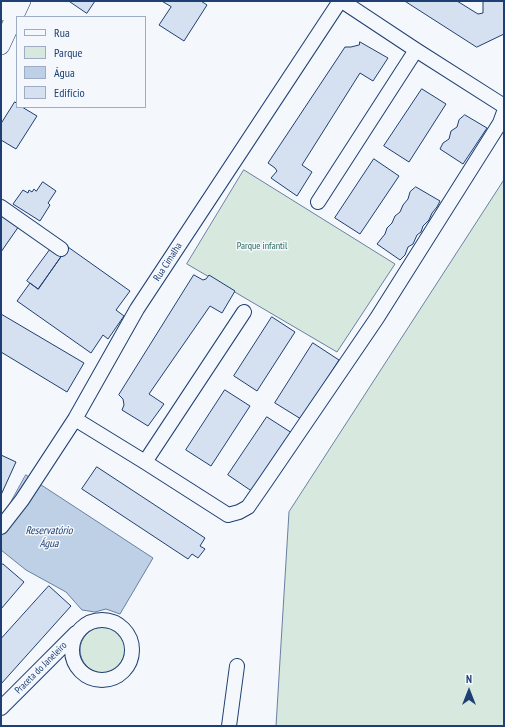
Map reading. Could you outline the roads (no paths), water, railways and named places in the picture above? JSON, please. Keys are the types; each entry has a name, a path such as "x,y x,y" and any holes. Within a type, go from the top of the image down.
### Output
{"main road":[{"path":"1,12 6,1"},
{"path":"1,46 22,1"}],"street":[{"path":"341,1 504,106"},
{"name":"Rua Cimalha","path":"1,527 22,500 75,420 137,309 341,1"},
{"path":"318,202 416,50"},
{"path":"75,420 145,462 228,515 239,512 248,507 377,318 500,123 504,112"},
{"path":"1,207 61,249"},
{"path":"145,462 244,312"},
{"name":"Praceta do Janeleiro","path":"1,708 82,628 90,622 100,620 110,621 119,624 126,631 131,640 133,650 132,660 127,669 120,676 110,680 100,681 90,679 81,673 75,665 72,655 72,645 75,636 82,628"},
{"path":"229,726 237,666"}],"water":[{"name":"Reservatório Água","path":"26,475 153,558 120,614 106,609 95,612 82,610 66,592 26,570 1,550 1,520"}],"park label":[{"name":"Parque infantil","path":"262,246"}]}
